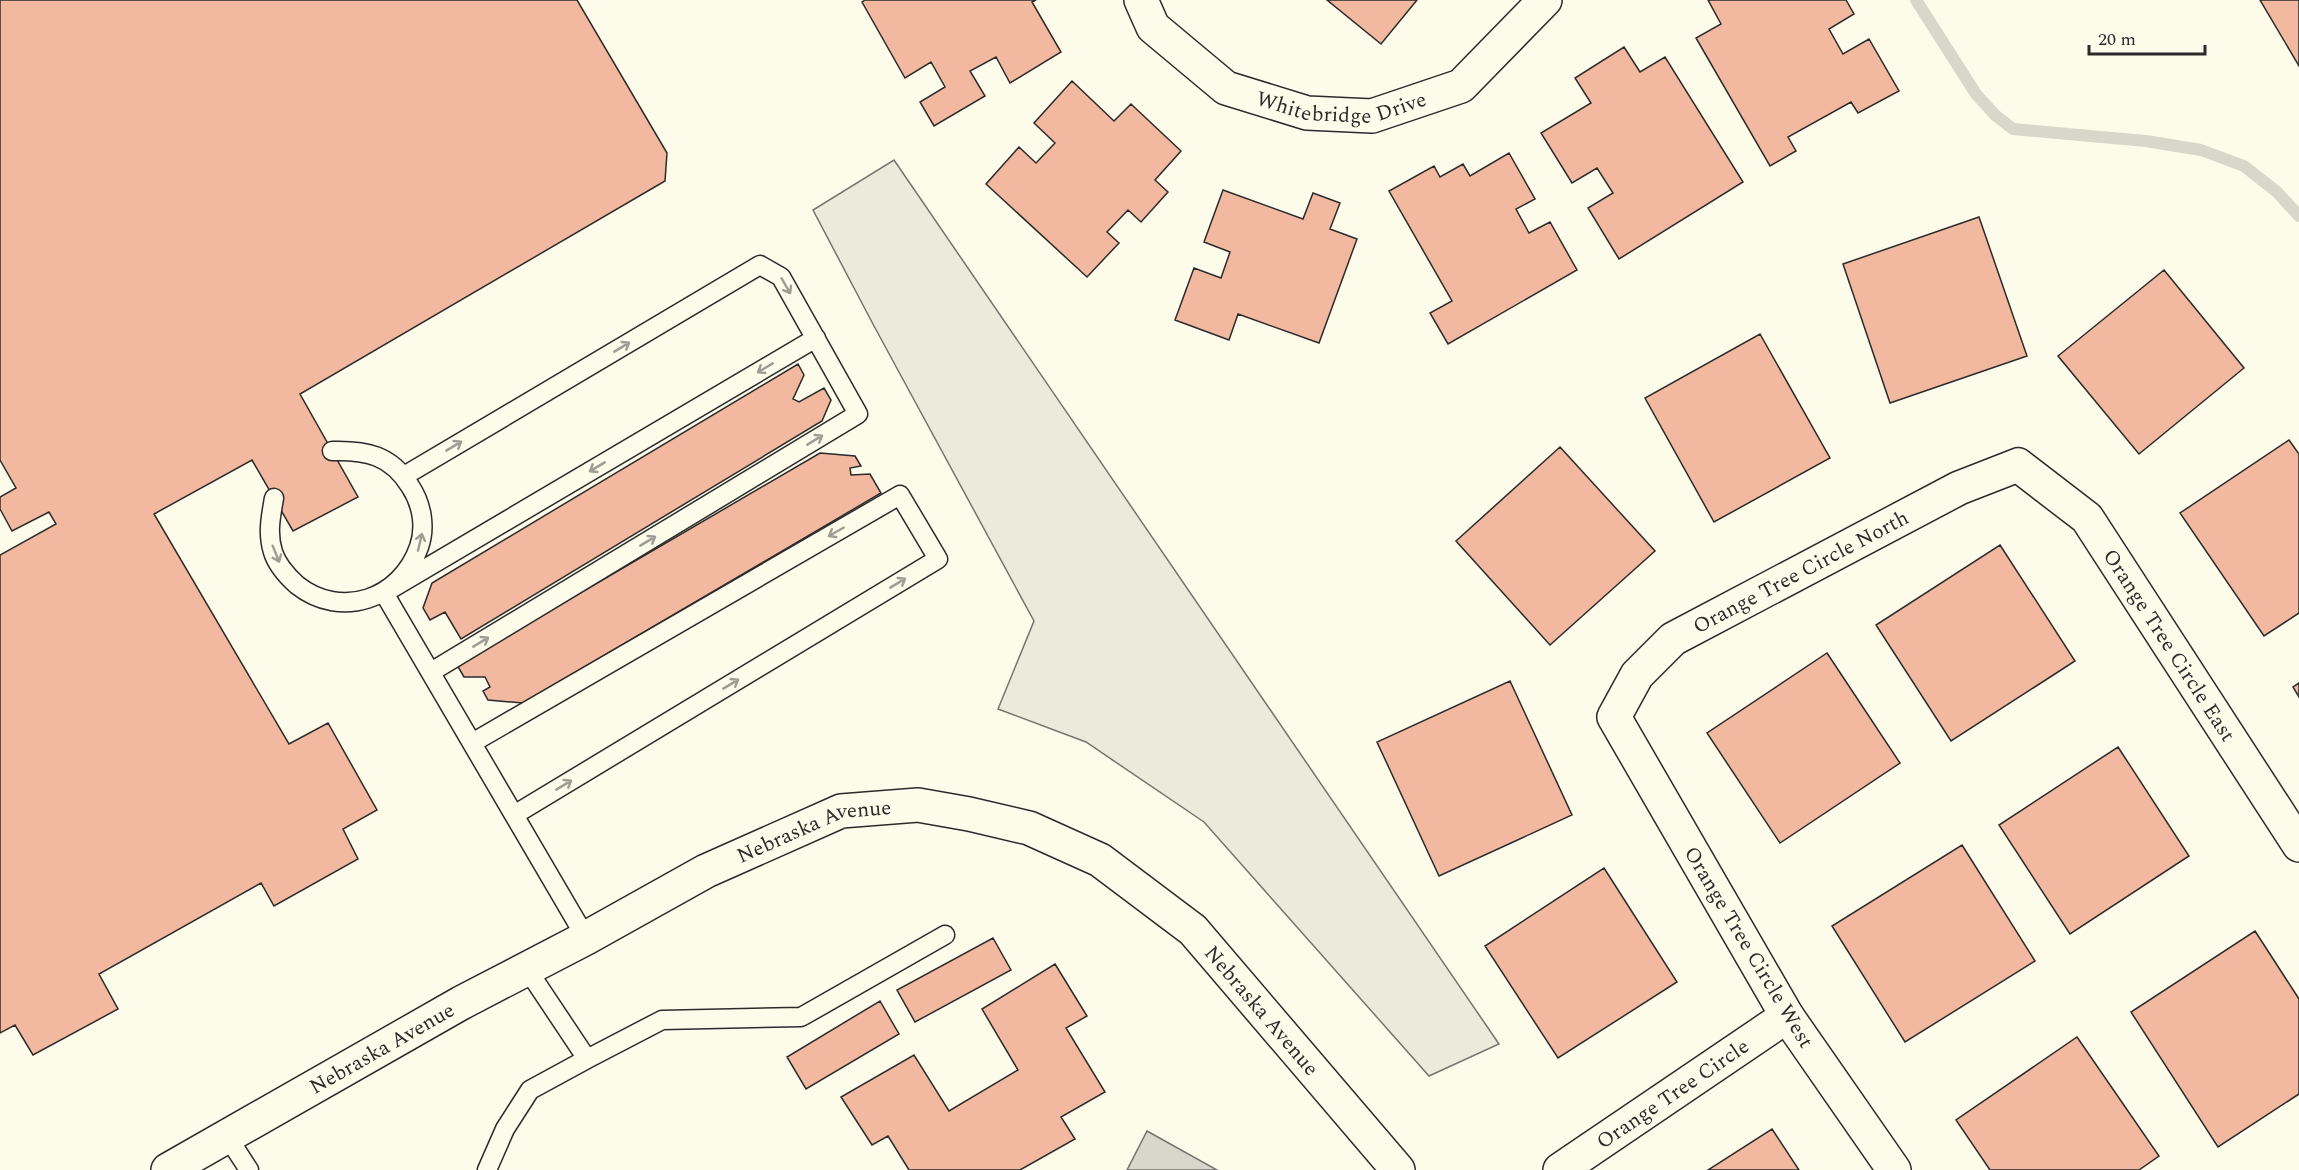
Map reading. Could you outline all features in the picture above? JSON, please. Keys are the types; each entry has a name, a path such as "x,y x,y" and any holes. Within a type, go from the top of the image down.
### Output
{"street":[{"name":"Whitebridge Drive","path":"1141,0 1153,27 1226,88 1307,113 1372,116 1461,86 1545,0"},
{"name":"Orange Tree Circle North","path":"1614,717 1637,675 1673,639 1959,488 2018,465"},
{"name":"Orange Tree Circle East","path":"2018,465 2087,518 2299,845"},
{"name":"Orange Tree Circle West","path":"1614,717 1787,1016 1894,1170"},
{"name":"Nebraska Avenue","path":"168,1170 461,1003 586,938 706,871 841,811 918,805 1029,828 1100,860 1193,930 1398,1170"},
{"name":"Orange Tree Circle","path":"1560,1170 1787,1016"}],"lane":[{"path":"404,476 760,265 781,277 858,414 431,672"},
{"path":"274,498 269,527 273,553 286,576 307,593 332,602 359,602 384,593 816,338"},
{"path":"332,451 358,450 383,459 404,476 416,494 422,516 422,539 414,560 401,579 384,593"},
{"path":"472,743 900,495 938,559 514,815"},
{"path":"384,593 586,938"},
{"path":"488,1170 505,1129 530,1089 662,1020 801,1017 945,935"},
{"path":"527,969 587,1059"},
{"path":"227,1136 249,1170"}],"shaded area":[{"path":"894,160 1499,1044 1429,1076 1204,822 1086,742 998,709 1034,621 813,210"},
{"path":"1147,1131 1217,1170 1127,1170"}],"building":[{"path":"0,0 577,0 667,153 665,181 300,394 358,497 293,531 252,460 154,514 289,744 328,723 377,810 343,829 358,859 274,906 261,883 99,974 118,1009 33,1055 15,1025 0,1033 0,555 56,524 49,512 12,531 0,509 0,497 16,488 0,460"},
{"path":"865,0 1036,0 1032,2 1061,52 1010,83 996,57 970,71 985,96 934,126 920,102 945,87 931,62 905,78 862,2"},
{"path":"1327,0 1417,0 1381,44"},
{"path":"1708,0 1846,0 1854,14 1829,29 1843,54 1869,39 1899,91 1858,113 1851,102 1788,137 1796,151 1770,166 1696,38 1721,24"},
{"path":"2260,0 2299,0 2299,66"},
{"path":"1624,47 1640,72 1665,57 1743,182 1619,259 1588,208 1613,193 1597,168 1572,183 1541,133 1591,103 1575,78"},
{"path":"1072,81 1114,121 1131,104 1181,151 1155,180 1168,192 1141,222 1128,210 1107,232 1119,243 1087,277 986,184 1019,147 1036,163 1055,143 1034,123"},
{"path":"1509,153 1535,199 1516,209 1529,233 1550,222 1577,270 1448,344 1430,313 1452,301 1389,191 1434,166 1440,177 1463,164 1470,176"},
{"path":"1223,190 1303,219 1313,193 1340,203 1330,229 1357,239 1319,343 1238,314 1229,340 1175,320 1194,268 1221,278 1230,252 1204,242"},
{"path":"1979,217 2027,356 1890,403 1843,264"},
{"path":"2164,270 2244,368 2139,454 2058,356"},
{"path":"1760,334 1830,458 1714,522 1645,398"},
{"path":"798,364 804,375 793,399 799,402 824,388 831,400 822,421 461,639 445,612 430,620 423,608 432,583"},
{"path":"2289,440 2299,454 2299,613 2264,636 2180,513"},
{"path":"1560,447 1655,551 1550,645 1456,541"},
{"path":"820,453 855,456 861,466 850,468 851,475 870,474 881,493 523,703 488,700 483,691 490,687 485,677 464,677 457,665"},
{"path":"2000,545 2075,661 1951,741 1876,625"},
{"path":"1827,653 1900,763 1780,843 1707,733"},
{"path":"1510,681 1572,815 1439,876 1377,742"},
{"path":"2299,683 2299,697 2293,687"},
{"path":"2118,747 2189,856 2070,934 1999,825"},
{"path":"1962,845 2035,961 1905,1042 1832,926"},
{"path":"1604,868 1677,982 1558,1058 1485,946"},
{"path":"2255,931 2299,999 2299,1094 2218,1147 2131,1012"},
{"path":"993,938 1011,970 915,1022 897,990"},
{"path":"1055,964 1087,1016 1066,1028 1105,1092 1061,1117 1075,1139 1020,1170 909,1170 888,1136 872,1145 841,1097 914,1055 949,1111 1018,1070 982,1009"},
{"path":"880,1001 899,1034 806,1089 787,1057"},
{"path":"2077,1037 2159,1156 2139,1170 1990,1170 1956,1120"},
{"path":"1772,1129 1799,1170 1708,1170"}],"waterway":[{"path":"1916,0 1976,94 1995,115 2013,129 2146,141 2201,150 2244,166 2277,192 2299,216"}]}
